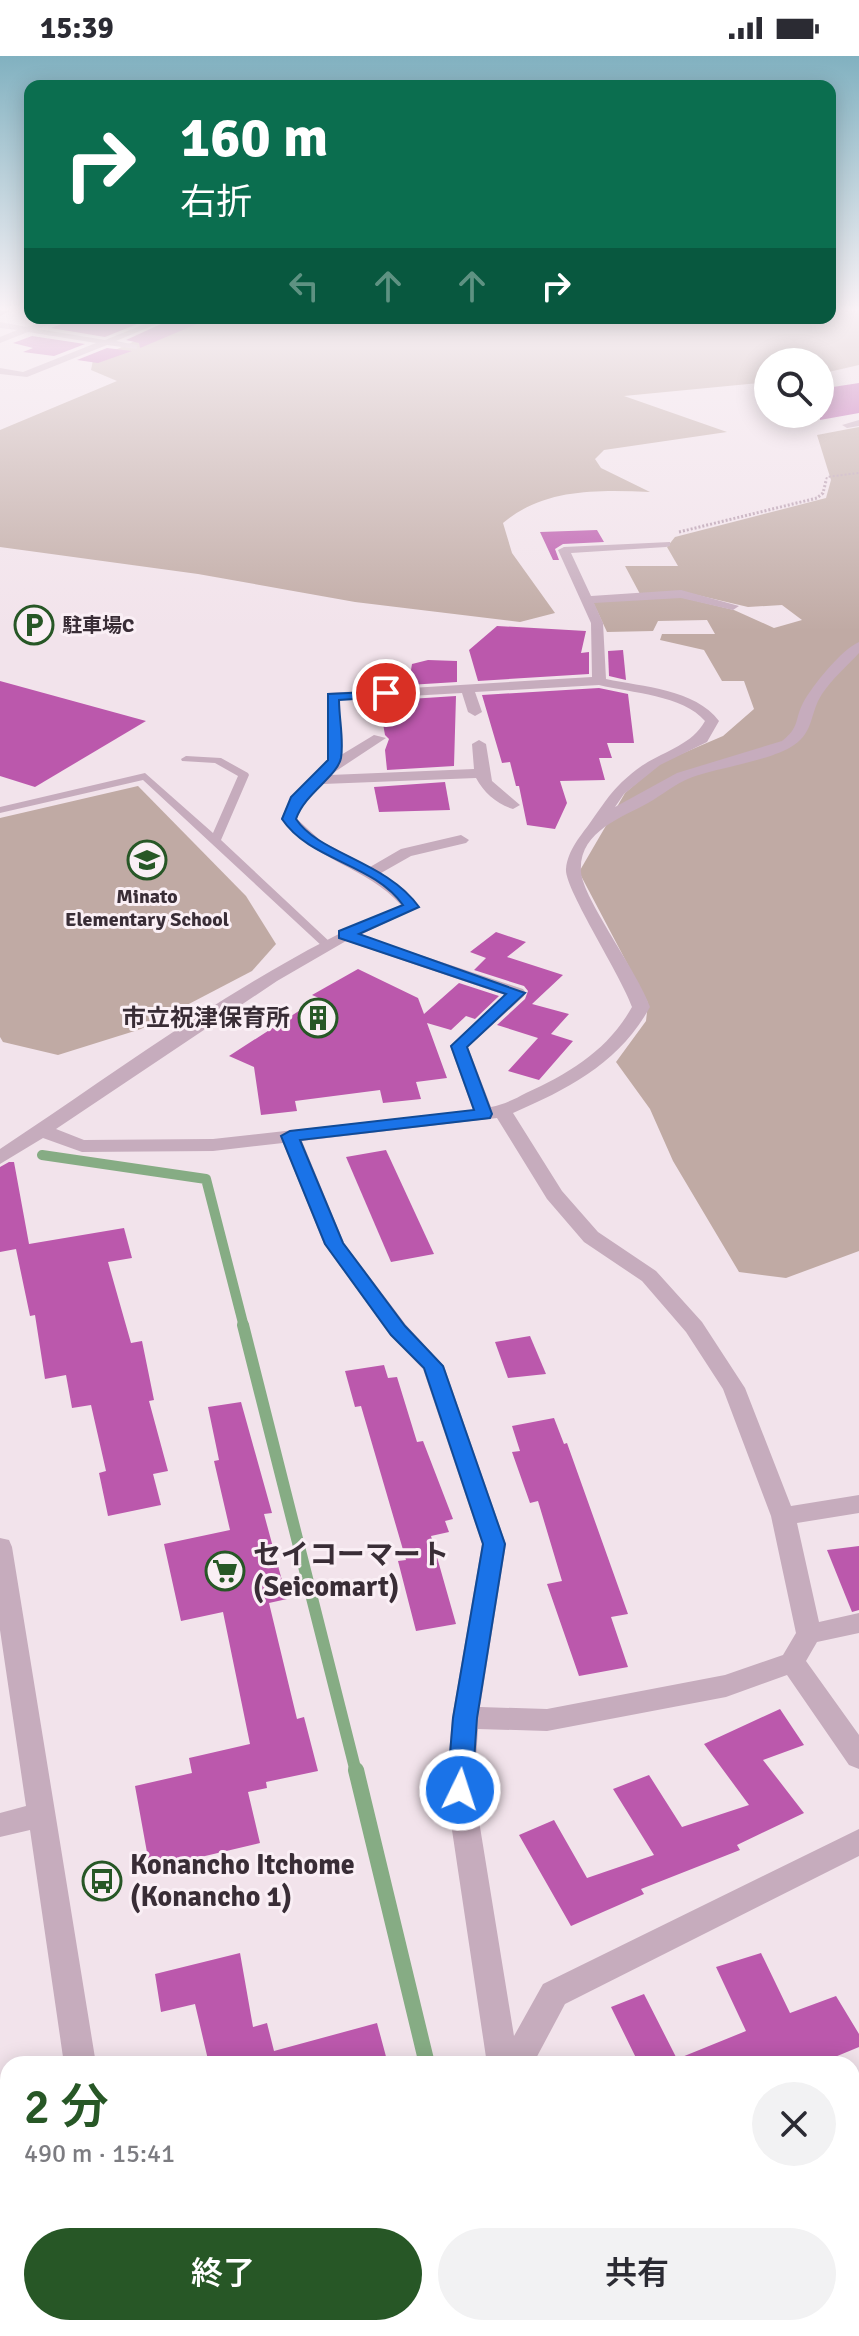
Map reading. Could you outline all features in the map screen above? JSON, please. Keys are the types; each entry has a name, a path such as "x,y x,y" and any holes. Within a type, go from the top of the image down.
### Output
{"street":[{"path":"599,681 597,623 564,550 666,544"},
{"path":"586,600 681,594 733,606"},
{"path":"600,820 643,800 682,776 787,744 802,732 808,706 819,688 859,646"},
{"path":"44,1131 82,1146 213,1145 493,1113 559,1087 597,1063 630,1032 641,1007 573,872 579,848 618,791 655,762 702,739 712,721 702,709 685,701 599,681 333,696 334,760 323,775"},
{"path":"467,688 475,712"},
{"path":"0,1158 271,977 345,935 411,907 402,893 372,872 299,833 289,819 296,800 323,775 379,738"},
{"path":"479,744 480,773 489,791 513,805"},
{"path":"323,775 480,773"},
{"path":"372,872 406,852 461,840"},
{"path":"345,935 517,993 459,1046 493,1113 554,1195 591,1237 649,1276 694,1327 734,1388 783,1516 809,1634 792,1662 726,1686 547,1720 465,1718"},
{"path":"290,1136 334,1244 398,1330 433,1366 494,1544 465,1718 460,1790 502,2056"},
{"path":"783,1516 859,1504"},
{"path":"0,1547 79,2056"},
{"path":"809,1634 859,1623"},
{"path":"792,1662 859,1757"},
{"path":"0,1825 43,1814"},
{"path":"520,2056 554,1994 859,1842"}],"lane":[{"path":"186,759 217,760 244,775 215,841"},
{"path":"0,810 145,776 327,945"}],"path":[{"path":"666,544 669,536 693,528 817,498 823,493 827,477 859,473"}],"shaded area":[{"path":"30,417 685,417 727,432 604,450 595,459 601,468 650,492 611,491 554,497 536,503 503,523 512,553 555,613 520,622 355,602 198,574 0,547 0,430"},
{"path":"859,427 859,1251 786,1278 739,1272 673,1161 650,1109 616,1062 646,1021 648,1003 579,872 625,793 660,763 723,736 754,709 744,681 722,681 704,650 660,640 662,634 715,634 707,620 658,621 653,631 607,632 593,602 676,596 734,610 774,628 802,620 782,605 748,607 684,592 640,594 625,566 678,566 667,547 675,537 826,498 831,480 817,435"},
{"path":"138,786 246,896 276,944 252,971 141,1029 58,1055 3,1042 0,1037 0,818"}],"building":[{"path":"597,530 604,542 563,544 555,549 559,560 553,560 540,532"},
{"path":"497,626 586,631 581,653 589,652 589,674 478,681 469,650"},
{"path":"623,650 626,680 609,676 608,651"},
{"path":"428,660 457,661 457,682 376,687 374,671 411,670 412,664"},
{"path":"0,681 146,721 35,787 0,776"},
{"path":"599,688 628,694 634,743 607,743 612,758 599,758 605,780 560,781 567,803 555,829 527,825 519,786 516,786 510,762 502,763 482,695"},
{"path":"456,696 454,766 387,770 385,750 389,739 385,735 379,701"},
{"path":"445,782 450,810 379,812 374,787"},
{"path":"496,932 526,942 507,957 563,975 532,1004 569,1014 551,1034 573,1041 539,1080 508,1071 538,1038 497,1025 525,999 528,991 524,986 474,970 486,958 470,952"},
{"path":"358,969 418,998 424,1014 459,983 499,996 475,1019 466,1016 451,1030 427,1023 447,1078 416,1082 421,1099 383,1103 380,1090 295,1101 297,1111 261,1115 254,1067 229,1056 319,998 312,995"},
{"path":"386,1150 434,1254 391,1262 346,1157"},
{"path":"14,1162 29,1244 124,1228 132,1258 108,1262 131,1343 142,1341 154,1400 149,1401 168,1471 153,1474 161,1505 108,1516 99,1473 106,1471 91,1405 72,1408 66,1375 45,1379 35,1315 30,1316 16,1249 0,1252 0,1167"},
{"path":"530,1336 546,1374 508,1378 495,1342"},
{"path":"384,1365 388,1378 397,1377 417,1442 423,1441 453,1519 445,1521 449,1532 431,1536 456,1624 416,1631 398,1561 406,1560 361,1406 355,1407 345,1371"},
{"path":"241,1402 272,1513 264,1514 287,1599 269,1603 297,1719 304,1717 318,1771 266,1782 267,1788 248,1792 260,1843 150,1869 135,1786 192,1773 189,1758 250,1744 223,1612 181,1621 164,1544 230,1530 214,1461 219,1460 208,1407"},
{"path":"554,1418 564,1444 567,1443 628,1614 611,1617 628,1667 579,1676 547,1584 562,1581 538,1501 530,1503 512,1452 520,1451 512,1426"},
{"path":"859,1546 859,1610 852,1612 827,1550"},
{"path":"780,1709 804,1745 763,1760 804,1813 737,1845 740,1850 641,1889 644,1894 571,1926 519,1835 554,1820 587,1878 654,1855 613,1789 649,1775 682,1827 749,1805 704,1744"},
{"path":"240,1953 253,2027 267,2023 274,2051 377,2023 386,2056 207,2056 195,2004 161,2012 155,1974"},
{"path":"761,1953 790,2013 836,1996 859,2034 859,2047 837,2056 684,2056 746,2031 716,1967"},
{"path":"644,1994 675,2056 635,2056 611,2007"}],"waterway":[{"path":"42,1155 206,1179 244,1327"},
{"path":"243,1325 356,1772"},
{"path":"356,1770 425,2056"}],"place":[{"name":"駐車場C","path":"34,625"},
{"name":"Minato Elementary School","path":"147,860"},
{"name":"市立祝津保育所","path":"318,1018"},
{"name":"セイコーマート (Seicomart)","path":"225,1571"},
{"name":"Konancho Itchome (Konancho 1)","path":"102,1881"}],"route":[{"path":"386,693 333,696 334,760 319,780 296,800 289,819 299,833 372,872 402,893 411,907 345,935 517,993 459,1046 484,1114 290,1136 334,1244 398,1330 433,1366 494,1544 465,1718 460,1790"}]}
